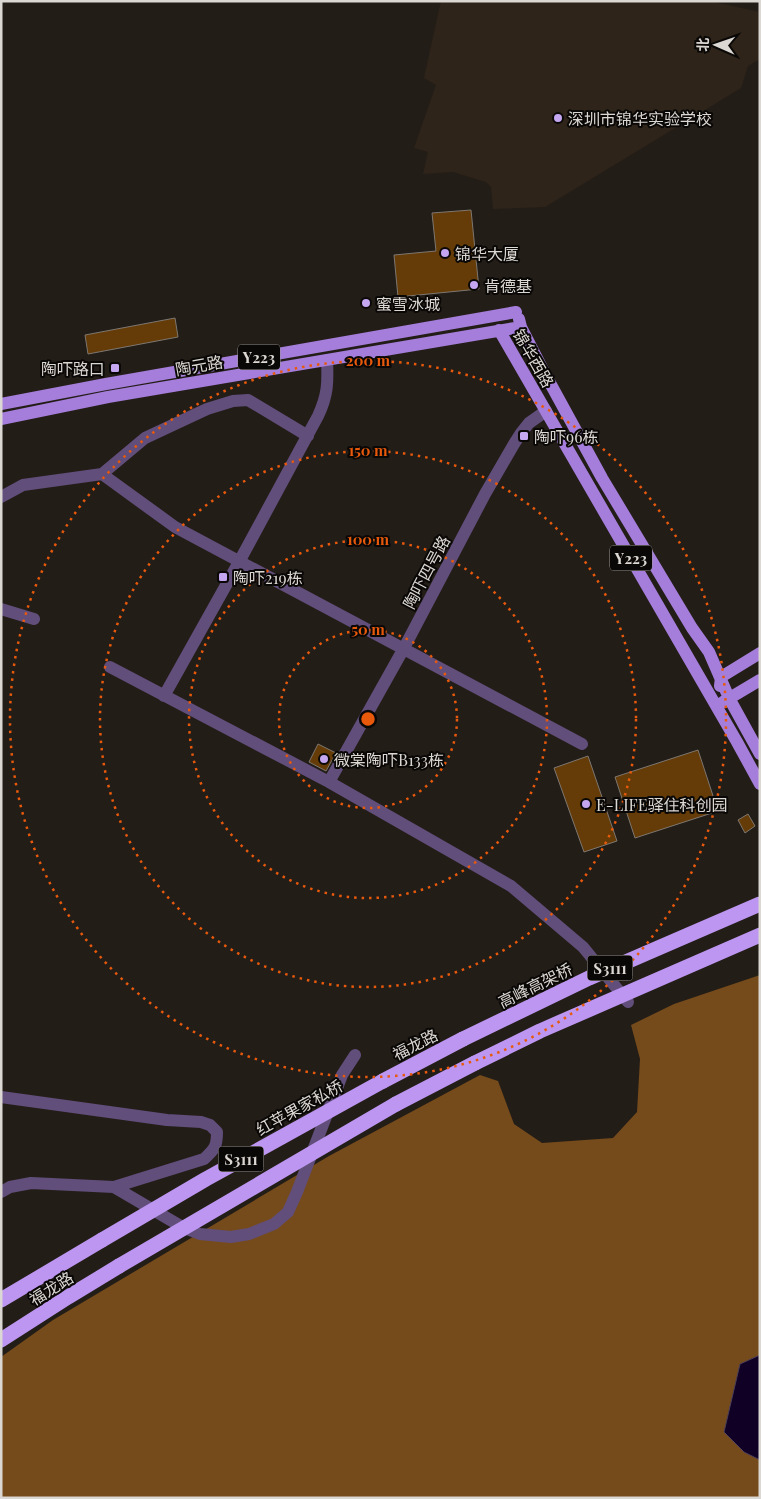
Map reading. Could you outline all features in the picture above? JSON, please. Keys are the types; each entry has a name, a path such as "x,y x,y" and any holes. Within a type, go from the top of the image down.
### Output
{"highway":[{"name":"高峰高架桥","path":"463,1039 589,978 760,904"},
{"name":"福龙路","path":"1,1340 119,1266 396,1104 558,1023 760,935"},
{"name":"福龙路","path":"382,1081 463,1039"},
{"name":"红苹果家私桥","path":"102,1240 222,1170 382,1081"},
{"name":"福龙路","path":"1,1300 102,1240"}],"main road":[{"name":"锦华西路","path":"760,754 729,698 709,652 692,628 602,478 521,327 516,312 499,330 760,784"},
{"name":"陶元路","path":"1,404 516,312"},
{"name":"陶元路","path":"1,419 108,397 521,327"},
{"path":"716,706 721,677 760,653"},
{"path":"716,706 760,680"}],"street":[{"path":"164,696 308,436 326,397 328,379 327,360"},
{"path":"1,497 23,485 102,474 146,438 206,409 233,400 248,400 308,436"},
{"name":"陶吓四号路","path":"329,782 404,648 481,502 521,433 533,419 546,411"},
{"path":"102,474 175,527 582,744"},
{"path":"1,610 34,619"},
{"path":"110,667 329,782 511,886 583,947 628,1002"},
{"path":"114,1187 184,1228 200,1234 231,1237 249,1234 274,1224 288,1212 342,1075 356,1055"},
{"path":"1,1097 167,1120 201,1122 210,1125 217,1132 214,1150 204,1159 114,1187 31,1183 10,1187 1,1192"}],"shaded area":[{"name":"深圳市锦华实验学校","path":"441,1 710,1 760,12 760,59 748,66 741,88 545,207 493,209 491,187 486,182 453,172 423,174 428,152 414,148 436,85 424,78"},
{"path":"760,975 760,1355 740,1364 724,1432 744,1452 760,1460 760,1498 1,1498 1,1357 53,1320 329,1156 480,1075 498,1081 514,1124 542,1143 613,1138 637,1112 640,1059 631,1025 674,1004"},
{"path":"760,1355 760,1460 744,1452 724,1432 740,1364"}],"building":[{"name":"锦华大厦","path":"471,210 479,289 398,297 394,255 436,251 432,213"},
{"path":"175,318 178,337 88,354 85,335"},
{"name":"微棠陶吓B133栋","path":"318,744 336,753 326,771 309,762"},
{"path":"698,750 718,811 635,838 615,777"},
{"name":"E-LIFE驿住科创园","path":"588,756 617,841 584,852 554,768"},
{"path":"748,814 755,826 745,833 738,820"}],"place":[{"name":"深圳市锦华实验学校","path":"558,118"},
{"name":"锦华大厦","path":"445,253"},
{"name":"肯德基","path":"474,285"},
{"name":"蜜雪冰城","path":"366,303"},
{"name":"陶吓路口","path":"115,368"},
{"name":"陶吓96栋","path":"524,436"},
{"name":"陶吓219栋","path":"223,577"},
{"name":"微棠陶吓B133栋","path":"324,759"},
{"name":"E-LIFE驿住科创园","path":"586,804"}]}
